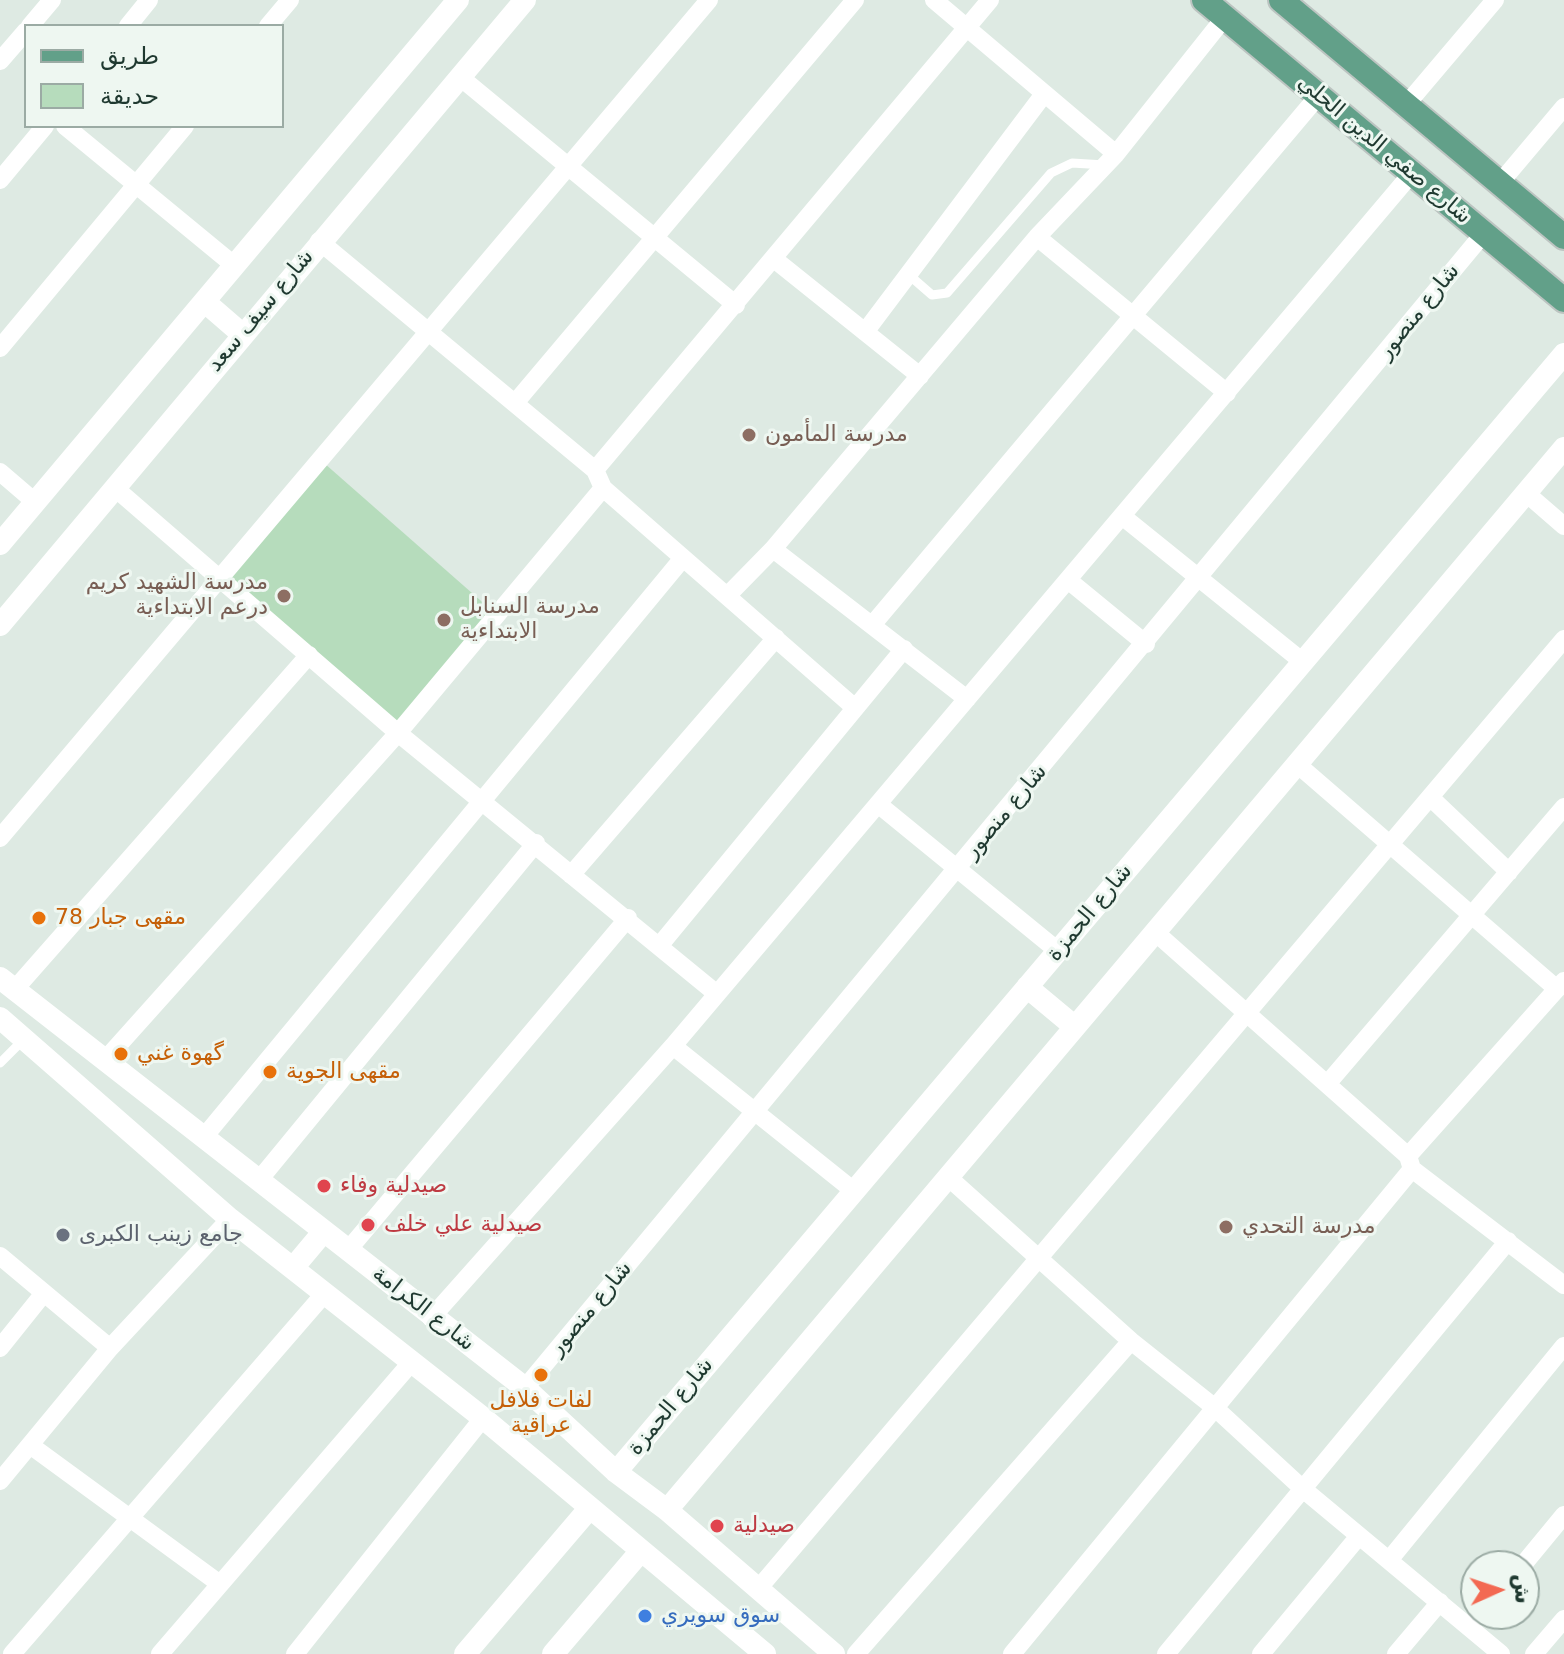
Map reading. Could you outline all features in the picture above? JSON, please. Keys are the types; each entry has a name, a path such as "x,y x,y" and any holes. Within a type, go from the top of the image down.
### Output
{"main road":[{"name":"شارع صفي الدين الحلي","path":"1204,0 1564,300"},
{"path":"1281,0 1564,237"}],"street":[{"path":"26,0 41,13"},
{"path":"270,24 290,0"},
{"path":"0,544 458,0"},
{"name":"شارع سيف سعد","path":"0,625 319,241 525,0"},
{"path":"0,838 709,0"},
{"path":"515,403 855,0"},
{"path":"934,0 1044,94 1111,160"},
{"path":"595,470 990,0"},
{"path":"1406,105 1494,0"},
{"path":"727,596 773,549 1037,237 1111,160 1225,17"},
{"path":"0,61 24,33"},
{"path":"460,77 736,305"},
{"path":"865,332 1044,94"},
{"path":"873,624 1319,95"},
{"path":"1500,183 1564,107"},
{"path":"0,180 43,128"},
{"path":"67,128 235,266"},
{"path":"0,348 183,128"},
{"path":"431,1318 673,1046 1412,173"},
{"name":"شارع منصور","path":"525,1388 1201,578 1484,233"},
{"path":"1037,237 1227,393"},
{"path":"319,241 595,470 603,488 854,707"},
{"path":"774,259 920,376"},
{"path":"205,302 242,334"},
{"name":"شارع الحمزة","path":"616,1472 1564,354"},
{"path":"667,1510 1564,448"},
{"path":"0,472 35,502"},
{"path":"115,488 398,733 628,918 717,994"},
{"path":"105,1060 398,733 603,488"},
{"path":"1526,493 1564,526"},
{"path":"1122,516 1303,662"},
{"path":"773,549 967,699"},
{"path":"204,1137 683,558"},
{"path":"1068,580 1146,644"},
{"path":"571,875 776,638"},
{"path":"758,1589 1564,639"},
{"path":"660,945 904,649"},
{"path":"8,983 309,655"},
{"path":"1012,1654 1410,1163 1560,985 1471,915 1297,764"},
{"path":"1430,797 1509,872"},
{"path":"878,804 1058,951"},
{"path":"1328,1083 1564,807"},
{"path":"259,1180 536,843"},
{"path":"348,1250 628,918"},
{"path":"1155,932 1328,1083 1410,1163 1508,1241 1562,1279"},
{"name":"شارع الكرامة","path":"8,983 431,1318 525,1388 616,1472 667,1510 834,1654"},
{"path":"1027,987 1075,1027"},
{"path":"0,1018 230,1219 410,1364 483,1418 588,1510 765,1654"},
{"path":"673,1046 854,1191"},
{"path":"948,1177 1131,1341 1214,1407 1303,1489 1440,1602 1460,1613"},
{"path":"0,1481 110,1348 230,1219"},
{"path":"293,1268 324,1231"},
{"path":"1166,1654 1508,1241"},
{"path":"0,1256 110,1348"},
{"path":"0,1348 44,1293"},
{"path":"12,1654 325,1293"},
{"path":"856,1654 1131,1341"},
{"path":"1390,1559 1564,1346"},
{"path":"171,1650 220,1584 410,1364"},
{"path":"295,1654 483,1418"},
{"path":"30,1445 220,1584"},
{"path":"465,1654 588,1510"},
{"path":"1535,1550 1564,1515"},
{"path":"1261,1654 1359,1536"},
{"path":"553,1654 640,1552"},
{"path":"1396,1654 1440,1602"},
{"path":"1534,1654 1564,1619"},
{"path":"1483,1630 1501,1654"}],"lane":[{"path":"909,275 932,295 947,293 1051,173 1072,163 1111,160"},
{"path":"0,1063 24,1038"}],"green space":[{"path":"324,463 497,615 398,733 221,577"}],"place":[{"name":"مدرسة المأمون","path":"749,435"},
{"name":"مدرسة الشهيد كريم درعم الابتداءية","path":"284,596"},
{"name":"مدرسة السنابل الابتداءية","path":"444,620"},
{"name":"مقهى جبار 78","path":"39,918"},
{"name":"گهوة غني","path":"121,1054"},
{"name":"مقهى الجوية","path":"270,1072"},
{"name":"صيدلية وفاء","path":"324,1186"},
{"name":"صيدلية علي خلف","path":"368,1225"},
{"name":"مدرسة التحدي","path":"1226,1227"},
{"name":"جامع زينب الكبرى","path":"63,1235"},
{"name":"لفات فلافل عراقية","path":"541,1375"},
{"name":"صيدلية","path":"717,1526"},
{"name":"سوق سويري","path":"645,1616"}]}
